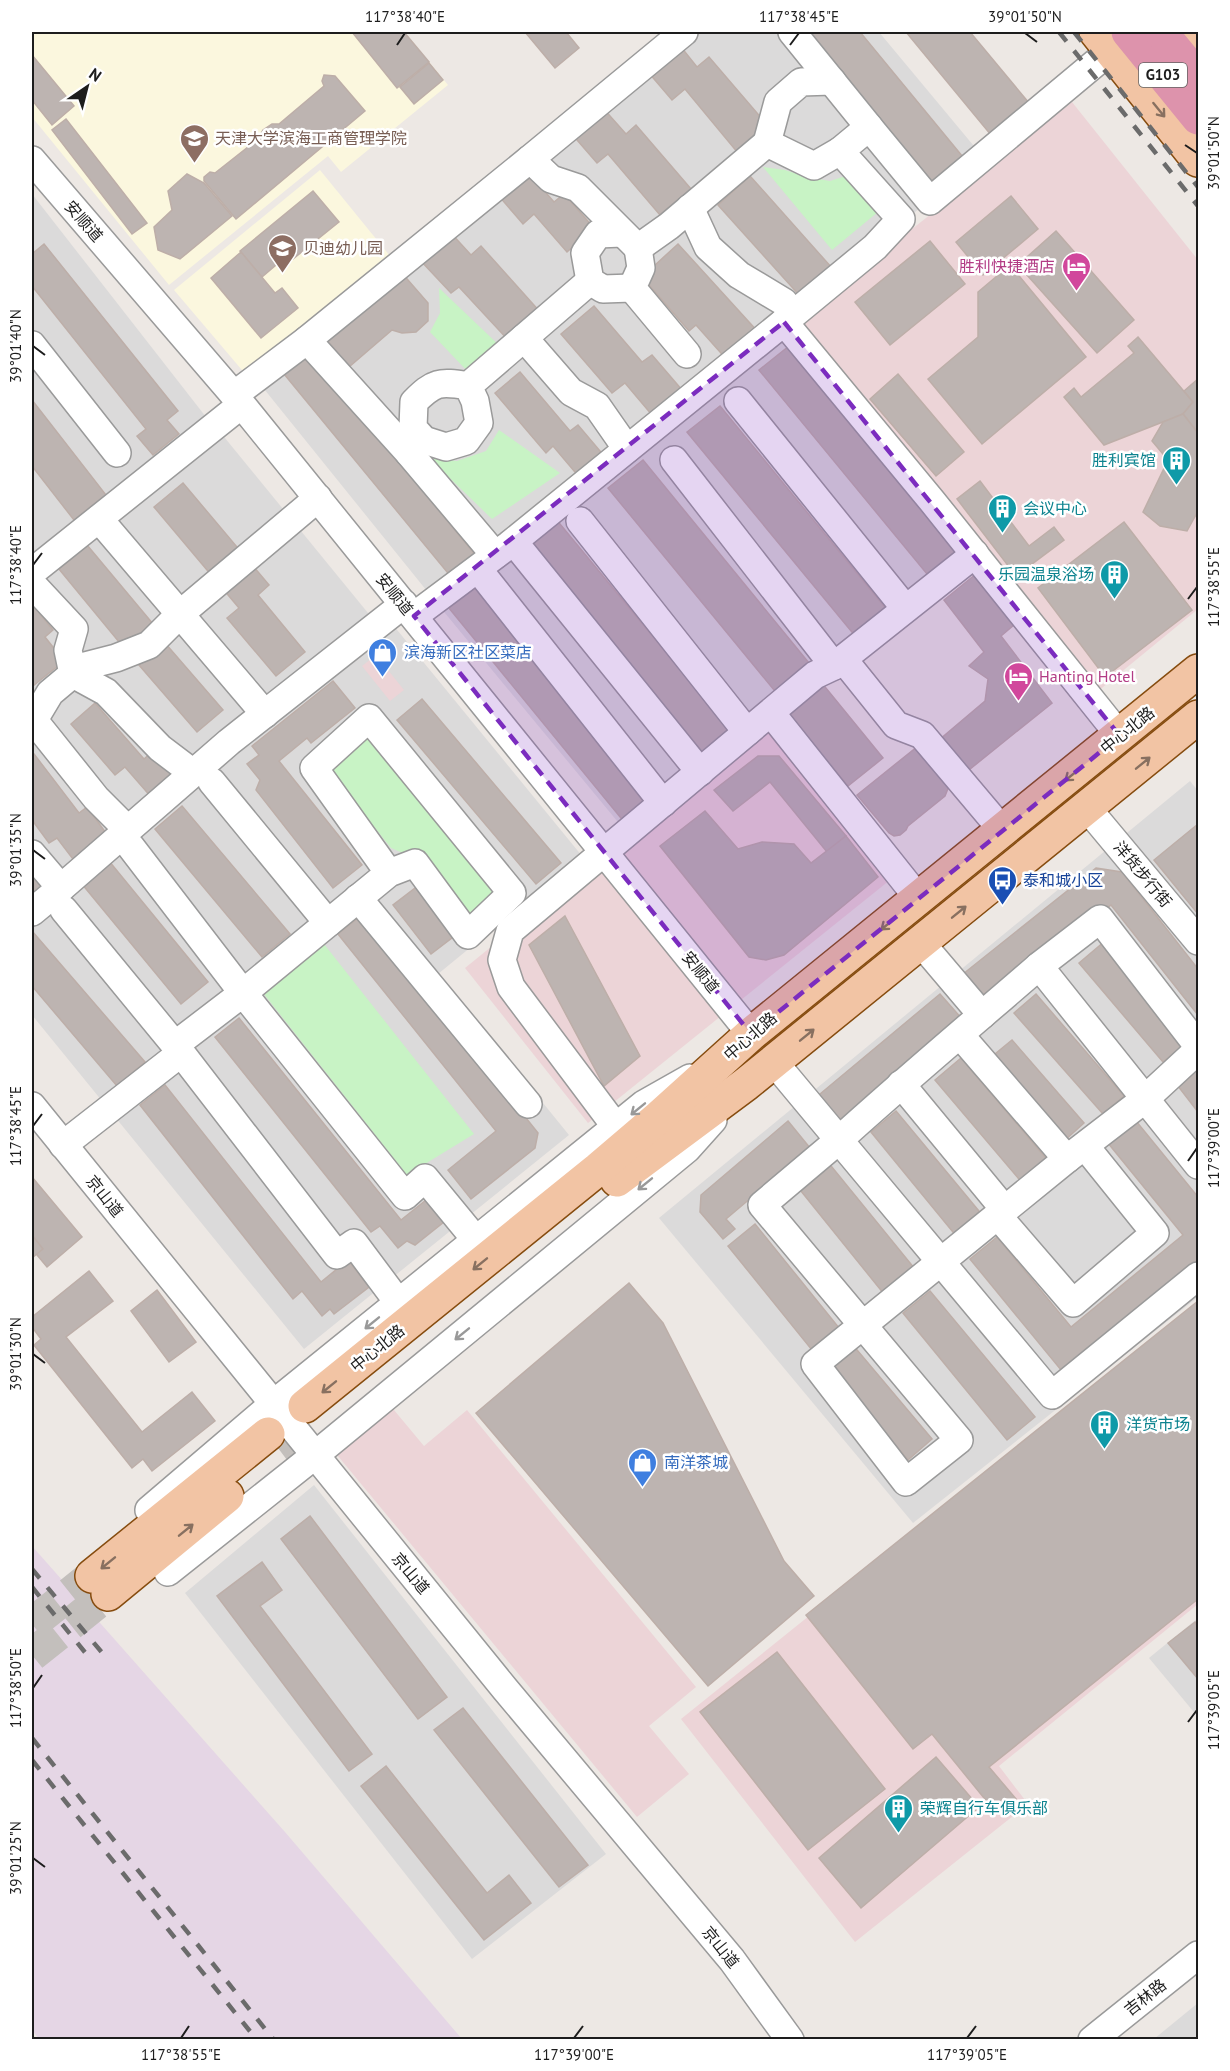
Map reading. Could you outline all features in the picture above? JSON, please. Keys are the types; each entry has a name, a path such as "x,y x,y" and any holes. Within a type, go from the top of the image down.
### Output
{"highway":[{"name":"G103","path":"1161,32 1198,77"},
{"name":"G103","path":"1112,38 1198,118"}],"main road":[{"name":"G103","path":"1112,38 1198,160"},
{"name":"中心北路","path":"312,1429 598,1169 751,1034 1198,671"},
{"name":"中心北路","path":"312,1429 611,1185 774,1062 1198,717"},
{"path":"100,1585 274,1430"}],"street":[{"path":"32,573 99,519 307,340 684,32"},
{"path":"792,32 930,201 1112,38"},
{"path":"632,288 603,289 590,281 585,253 598,234 630,240 690,208 767,143 778,102 801,82 832,81"},
{"path":"767,143 813,166 840,151 869,127"},
{"path":"32,912 63,899 130,838 203,777 265,714 409,610 496,555 875,247 901,219 840,151"},
{"path":"530,159 551,179 578,188 630,240 641,268 632,288"},
{"name":"安顺道","path":"32,160 238,400 751,1034"},
{"path":"690,208 708,248 739,275 784,302 788,318 1120,736"},
{"path":"468,386 590,281"},
{"path":"632,288 687,354"},
{"path":"524,338 571,392 597,406 627,449"},
{"path":"307,340 416,447 496,555 663,803"},
{"path":"32,345 117,453"},
{"path":"416,447 413,428 414,402 430,386 450,383 468,386"},
{"path":"416,447 446,447 466,441 479,423 476,401 468,386"},
{"path":"738,401 905,608"},
{"path":"674,460 839,662 896,724 922,735 1003,831"},
{"path":"318,498 180,614 149,645 116,658 81,667 50,693 32,720 130,838 243,993 405,1196 425,1178 476,1240"},
{"path":"99,519 265,714"},
{"path":"580,521 747,732"},
{"path":"616,1127 511,987 502,960 510,932 815,675 839,662 975,554"},
{"path":"496,555 700,772"},
{"path":"32,584 74,629 68,650 73,674 106,692 160,748 203,777 328,923"},
{"path":"771,713 919,899"},
{"path":"63,1145 389,873 415,863 468,935 512,893 369,718 314,768 389,873"},
{"name":"洋货步行街","path":"1087,808 1198,941"},
{"path":"32,854 63,899 337,1255 354,1243 398,1302"},
{"path":"358,898 528,1104"},
{"path":"982,1015 762,1205 864,1325 959,1440 906,1482 815,1364 864,1325 1076,1153 1145,1099 1198,1048 1100,919 1039,966 982,1015"},
{"path":"921,943 982,1015"},
{"path":"1039,966 1198,1165"},
{"path":"901,1084 1073,1303 1155,1233 960,1035"},
{"path":"135,1522 274,1430 398,1302 644,1104 725,1058"},
{"path":"774,1062 1052,1395 1198,1276"},
{"name":"京山道","path":"32,1106 245,1368 274,1430 312,1429 505,1689 732,1960 790,2040"},
{"path":"168,1572 312,1429"},
{"name":"吉林路","path":"1092,2040 1198,1955"}],"highlighted area":[{"path":"784,322 1120,736 751,1034 414,616"}],"shaded area":[{"name":"天津大学滨海工商管理学院","path":"32,32 405,32 448,85 341,172 328,156 169,285 32,117"},
{"path":"664,32 879,32 983,157 451,588 784,322 969,552 627,833 435,601 256,379"},
{"name":"胜利宾馆","path":"1072,102 1198,260 1198,609 1097,692 795,322"},
{"name":"贝迪幼儿园","path":"320,170 390,256 247,376 174,290"},
{"path":"32,194 213,426 32,567"},
{"path":"216,427 377,624 32,903 32,576"},
{"path":"389,620 582,856 438,974 569,1135 304,1349 32,1015 32,910"},
{"name":"滨海新区社区菜店","path":"376,655 404,690 390,701 362,666"},
{"path":"765,725 890,880 588,1123 465,968"},
{"path":"1190,781 1198,791 1198,1297 913,1523 659,1218"},
{"name":"洋货市场","path":"1198,1303 1198,1604 999,1766 1028,1804 855,1942 681,1719"},
{"path":"384,1398 424,1446 467,1410 696,1687 649,1726 689,1774 637,1817 328,1444"},
{"path":"314,1485 606,1854 472,1959 185,1593"},
{"path":"32,1546 285,1832 462,2039 39,2039 32,2030"},
{"path":"1198,1618 1198,1717 1149,1658"},
{"path":"1198,2003 1198,2039 1154,2039"}],"green space":[{"path":"763,167 830,181 852,174 884,207 832,250"},
{"path":"439,288 502,348 470,374 430,332 440,313"},
{"path":"499,430 560,473 492,519 429,458 457,461 486,451"},
{"path":"369,732 506,890 465,923 412,857 391,848 326,767"},
{"path":"324,944 474,1134 407,1175 263,993"}],"building":[{"path":"352,32 404,32 429,62 397,88"},
{"path":"525,32 566,32 579,48 555,68"},
{"path":"804,32 860,32 967,162 934,189"},
{"path":"906,32 970,32 1029,103 991,135"},
{"path":"681,47 697,67 709,57 769,127 738,153 685,89 672,100 649,73"},
{"path":"32,55 74,106 52,125 32,100"},
{"path":"429,63 443,80 414,104 400,87"},
{"path":"324,75 335,76 365,111 236,219 204,181 204,177 210,172 215,173 258,139 263,130 272,124 279,124 324,86 322,81"},
{"path":"602,107 626,134 636,125 691,189 660,215 608,154 597,163 571,133"},
{"path":"66,119 147,223 132,234 52,130"},
{"path":"527,171 554,202 564,194 594,228 567,252 534,214 523,224 499,196"},
{"path":"187,174 204,183 232,216 180,259 158,250 154,227 172,210 168,191"},
{"path":"750,176 832,268 800,296 718,205"},
{"path":"313,191 339,222 293,259 289,254 262,277 240,251"},
{"path":"1011,196 1038,229 983,275 956,242"},
{"name":"胜利快捷酒店","path":"1056,231 1134,320 1097,353 1018,265"},
{"path":"450,232 471,255 481,246 541,313 510,342 459,287 451,293 420,260"},
{"path":"930,241 965,284 890,345 855,302"},
{"path":"44,244 178,411 167,420 179,434 153,455 137,436 146,429 32,286 32,254"},
{"path":"678,244 759,333 728,361 696,325 689,331 642,277"},
{"path":"241,252 275,293 282,288 298,308 261,338 211,278"},
{"path":"1010,265 1086,357 982,444 928,379 978,337 978,292"},
{"path":"401,272 428,303 428,321 416,332 402,333 392,330 349,367 324,337"},
{"path":"594,306 642,362 652,355 682,390 652,415 625,383 612,393 561,334"},
{"path":"1138,337 1193,402 1183,414 1104,445 1064,397 1074,388 1081,397 1134,353 1128,346"},
{"path":"794,342 966,551 932,580 759,370"},
{"path":"306,348 477,557 452,578 280,369"},
{"path":"520,372 570,431 578,425 605,457 580,478 553,446 546,453 495,393"},
{"path":"898,374 964,452 936,476 870,399"},
{"path":"1198,379 1198,433 1183,414 1193,402 1184,391"},
{"path":"32,400 106,495 74,520 32,466"},
{"path":"720,406 888,611 856,637 687,432"},
{"name":"胜利宾馆","path":"1183,414 1198,433 1198,511 1187,531 1160,526 1143,512 1168,460 1152,441 1163,422"},
{"path":"643,460 813,668 779,696 608,488"},
{"name":"会议中心","path":"980,481 1029,546 1054,527 1064,540 1016,576 957,499"},
{"path":"183,483 269,585 258,595 305,652 276,676 227,618 239,608 154,507"},
{"path":"555,518 731,731 702,755 525,542"},
{"name":"乐园温泉浴场","path":"1124,522 1192,610 1105,677 1038,588"},
{"path":"87,545 153,624 124,648 59,569"},
{"name":"Hanting Hotel","path":"982,569 1021,619 1001,636 1052,703 949,786 945,796 906,830 894,836 857,795 928,738 933,745 985,701 988,679 969,666 984,652 944,600"},
{"path":"476,586 652,801 625,823 449,608"},
{"path":"32,604 53,630 45,637 64,661 33,686"},
{"path":"165,643 223,710 197,732 139,665"},
{"path":"333,681 355,708 311,743 307,738 279,761 362,865 333,888 256,790 260,780 247,764 259,755 252,746"},
{"path":"821,682 883,758 848,786 785,711"},
{"path":"422,699 561,863 536,884 397,720"},
{"path":"95,703 144,759 154,750 177,777 152,798 125,767 115,775 71,724"},
{"path":"34,754 79,813 87,807 109,837 76,863 57,838 49,843 32,820 32,755"},
{"path":"758,756 779,756 846,836 827,852 770,782 733,811 714,790"},
{"path":"182,806 290,934 262,957 155,829"},
{"path":"705,811 738,849 762,842 794,844 811,863 846,836 878,877 784,955 766,960 749,957 660,846"},
{"path":"1198,824 1198,914 1154,860"},
{"path":"109,861 208,982 181,1004 82,884"},
{"path":"1096,868 1122,872 1198,969 1198,1015 1111,905 987,1004 963,974"},
{"path":"32,874 49,895 32,909"},
{"path":"419,885 457,934 431,954 393,905"},
{"path":"363,914 538,1133 535,1148 471,1199 448,1170 496,1131 338,934"},
{"path":"565,916 640,1056 604,1086 529,945"},
{"path":"32,931 145,1062 117,1086 32,986"},
{"path":"1105,941 1189,1041 1163,1062 1079,963"},
{"path":"940,994 963,1020 837,1126 814,1099"},
{"path":"1036,994 1124,1096 1103,1114 1014,1013"},
{"path":"239,1018 401,1220 426,1200 444,1222 415,1245 407,1241 398,1248 380,1226 371,1232 215,1037"},
{"path":"1012,1040 1084,1123 1063,1142 990,1058"},
{"path":"961,1058 1050,1163 1024,1185 935,1080"},
{"path":"1198,1062 1198,1112 1174,1081"},
{"path":"165,1085 321,1282 348,1260 369,1287 334,1314 330,1309 322,1316 302,1291 293,1299 140,1105"},
{"path":"896,1111 983,1216 957,1237 871,1132"},
{"path":"788,1121 810,1148 726,1219 735,1229 723,1239 700,1212 701,1195"},
{"path":"1136,1121 1198,1197 1198,1269 1066,1376 970,1259 997,1237 1071,1327 1183,1235 1108,1143"},
{"path":"827,1161 919,1274 888,1299 797,1186"},
{"path":"32,1177 82,1237 47,1267 32,1249"},
{"path":"755,1224 839,1328 812,1350 728,1246"},
{"path":"32,1235 43,1249 32,1258"},
{"path":"89,1271 113,1301 66,1337 142,1432 192,1392 215,1421 152,1471 143,1459 132,1468 34,1345 41,1339 32,1327 32,1317"},
{"name":"南洋茶城","path":"629,1283 663,1323 784,1561 814,1596 708,1686 476,1413"},
{"path":"157,1290 196,1342 169,1362 131,1311"},
{"path":"930,1291 1035,1417 1007,1440 903,1313"},
{"name":"洋货市场","path":"1198,1301 1198,1599 989,1767 1016,1799 997,1814 932,1734 913,1749 806,1615"},
{"path":"852,1344 932,1439 908,1460 828,1365"},
{"path":"310,1516 447,1697 418,1719 281,1539"},
{"path":"262,1562 282,1590 260,1606 372,1754 349,1771 217,1596"},
{"path":"1195,1622 1198,1627 1198,1679 1168,1643"},
{"path":"777,1652 885,1789 808,1850 700,1712"},
{"path":"463,1708 588,1865 559,1887 434,1730"},
{"name":"荣辉自行车俱乐部","path":"936,1757 979,1807 861,1908 819,1858"},
{"path":"386,1766 487,1893 509,1875 531,1903 484,1940 361,1786"}],"tunnel":[{"path":"281,1452 318,1424"},
{"path":"32,1624 92,1576"},
{"path":"32,1655 108,1594"}],"railway":[{"path":"1059,32 1198,206"},
{"path":"1074,32 1198,187"},
{"path":"32,1569 104,1655"},
{"path":"32,1587 92,1661"},
{"path":"32,1738 274,2040"},
{"path":"32,1760 257,2040"}],"place":[{"name":"天津大学滨海工商管理学院","path":"194,164"},
{"name":"贝迪幼儿园","path":"282,274"},
{"name":"胜利快捷酒店","path":"1076,292"},
{"name":"胜利宾馆","path":"1177,486"},
{"name":"会议中心","path":"1002,534"},
{"name":"乐园温泉浴场","path":"1115,600"},
{"name":"滨海新区社区菜店","path":"383,678"},
{"name":"Hanting Hotel","path":"1018,702"},
{"name":"泰和城小区","path":"1002,906"},
{"name":"洋货市场","path":"1105,1450"},
{"name":"南洋茶城","path":"643,1488"},
{"name":"荣辉自行车俱乐部","path":"899,1834"}]}
